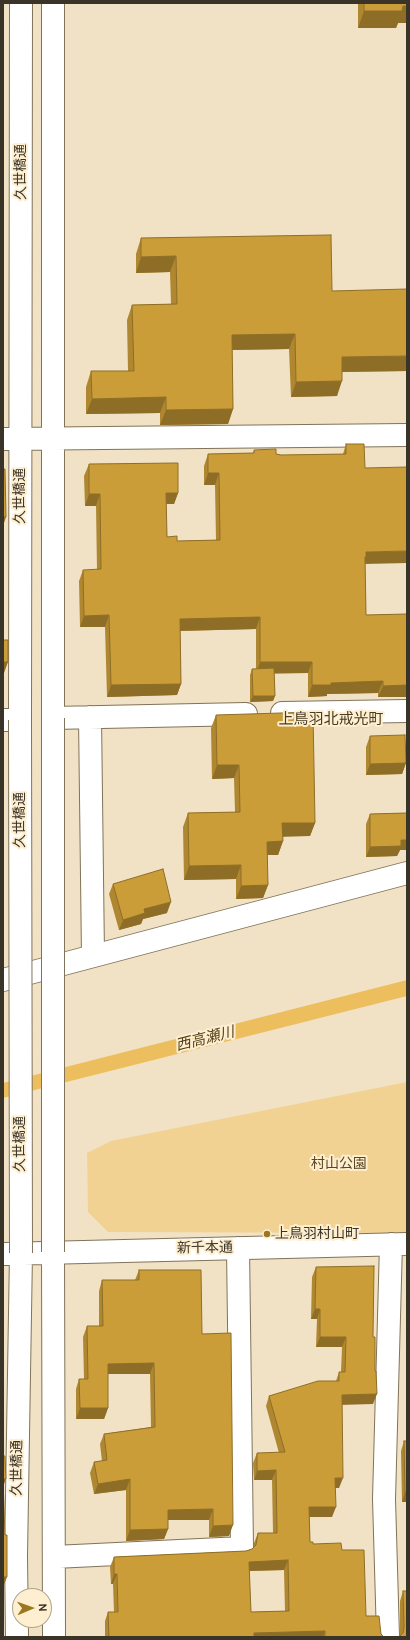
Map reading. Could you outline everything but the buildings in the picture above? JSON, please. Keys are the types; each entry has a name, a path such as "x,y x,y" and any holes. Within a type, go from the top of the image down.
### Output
{"street":[{"name":"久世橋通","path":"17,1637 11,1371 11,439 21,3"},
{"path":"53,3 54,1637"},
{"path":"11,439 407,435"},
{"path":"53,718 407,711"},
{"path":"90,717 93,956"},
{"path":"3,980 407,873"},
{"path":"388,1637 384,1499 399,1244"},
{"name":"新千本通","path":"12,1253 399,1244"},
{"path":"54,1557 242,1548 238,1248"}],"green space":[{"name":"村山公園","path":"407,1082 407,1233 108,1232 88,1212 87,1153 111,1141"}],"water":[{"name":"西高瀬川","path":"407,980 407,996 3,1098 3,1083"}],"place":[{"name":"上鳥羽村山町","path":"267,1234"}],"district":[{"name":"上鳥羽北戒光町","path":"331,720"}]}
